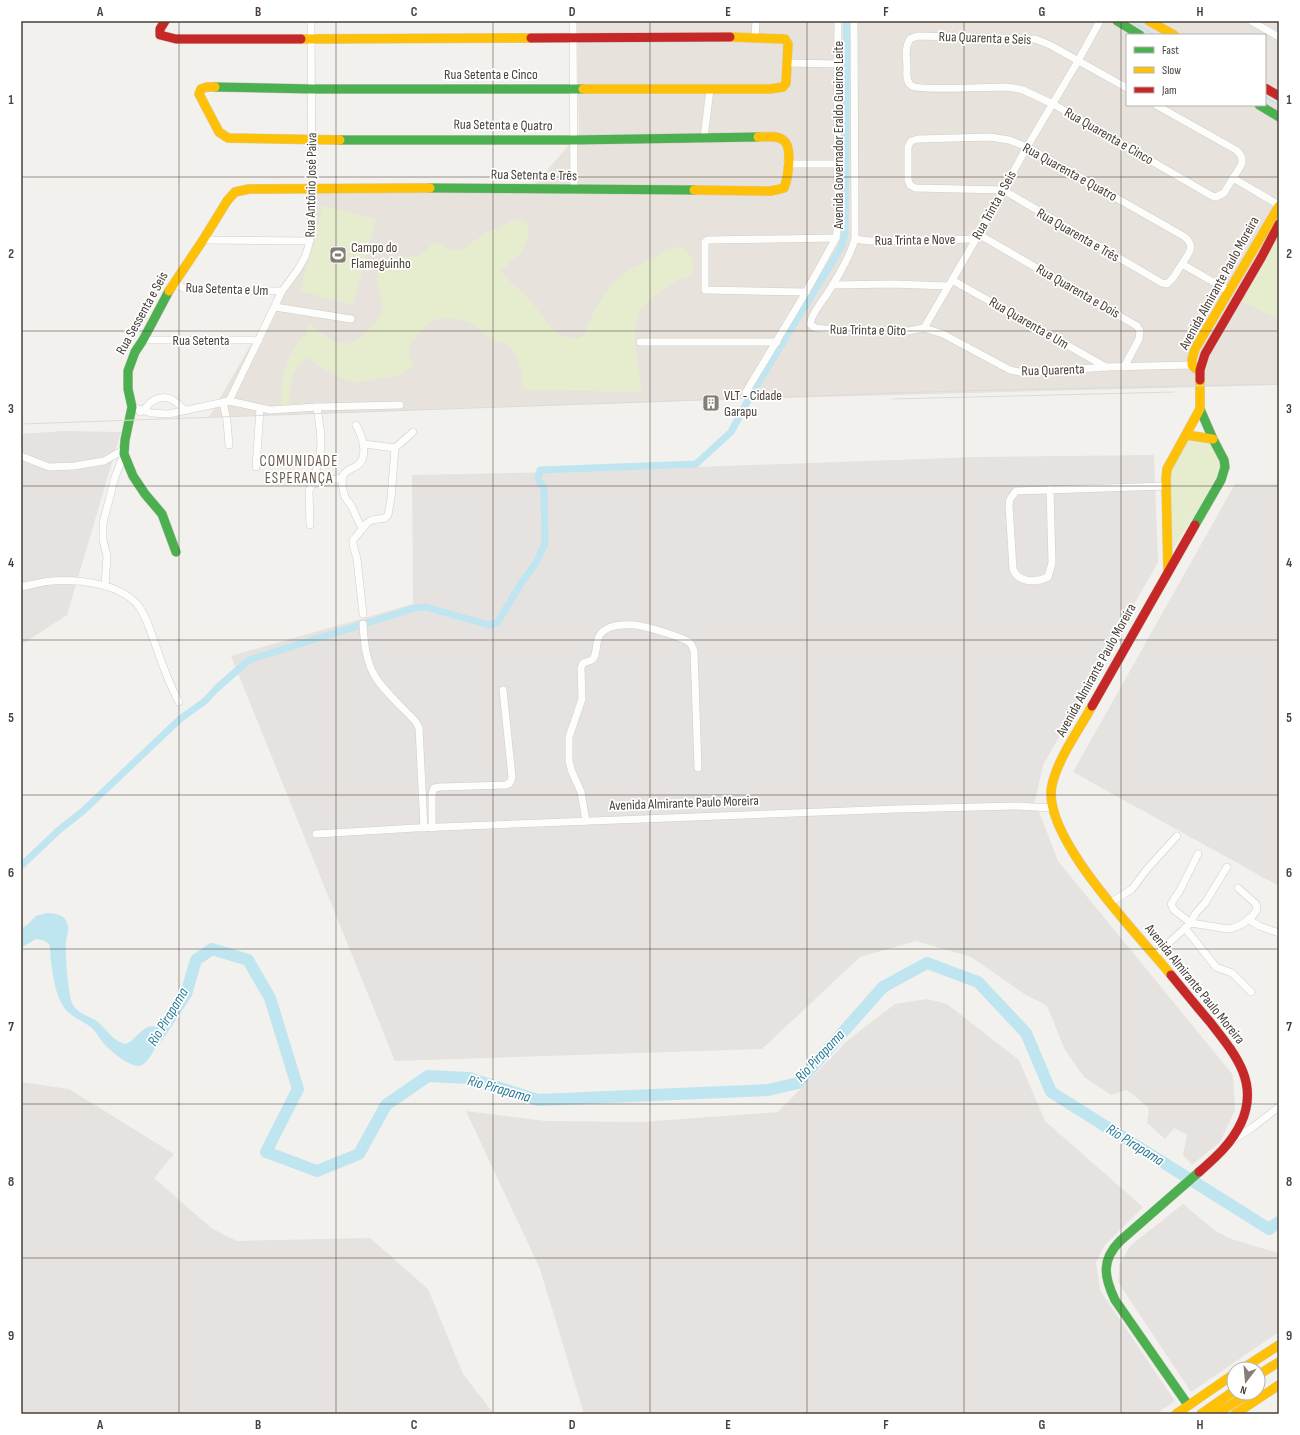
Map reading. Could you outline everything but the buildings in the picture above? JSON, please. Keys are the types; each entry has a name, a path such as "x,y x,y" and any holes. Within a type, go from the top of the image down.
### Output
{"main road":[{"path":"165,21 161,26 160,35 176,39 573,37 755,37 785,39 787,41 787,63"},
{"path":"1116,21 1138,34"},
{"path":"1149,21 1172,34"},
{"name":"Rua Setenta e Cinco","path":"222,135 200,97 199,91 203,88 770,89 783,87 786,83 787,63"},
{"path":"1266,89 1279,96"},
{"path":"1261,106 1279,117"},
{"name":"Rua Setenta e Quatro","path":"222,135 233,138 312,140 574,140 771,137 780,138 785,141"},
{"name":"Rua Setenta e Três","path":"235,192 249,189 532,188 574,190 771,191 784,188 787,183 788,150 785,141"},
{"name":"Rua Sessenta e Seis","path":"124,452 131,411 128,389 128,371 135,352 143,340 173,283 203,240 227,201 235,192"},
{"name":"Avenida Almirante Paulo Moreira","path":"1188,1405 1113,1296 1106,1271 1108,1259 1114,1245 1171,1196 1231,1141 1237,1133 1246,1109 1248,1095 1247,1084 1240,1063 1231,1049 1155,954 1110,903 1067,844 1053,808 1052,785 1061,761 1222,480 1225,468 1224,460 1200,409 1196,368 1191,362 1195,349 1279,206"},
{"name":"Avenida Almirante Paulo Moreira","path":"1196,368 1206,354 1248,280 1276,237 1279,224"},
{"path":"1238,276 1248,280"},
{"name":"Avenida Almirante Paulo Moreira","path":"1168,572 1166,486 1168,469 1200,409"},
{"path":"1186,435 1213,438"},
{"path":"124,452 133,476 145,494 162,514 176,552"},
{"path":"1254,1361 1279,1345"},
{"path":"1266,1370 1279,1362"},
{"path":"1176,1414 1226,1379"},
{"path":"1235,1414 1279,1385"},
{"path":"1201,1414 1226,1397"},
{"path":"1216,1414 1237,1401"}],"street":[{"name":"Rua Antônio José Paiva","path":"226,402 259,340 282,291 305,257 310,241 312,189 311,21"},
{"path":"573,21 574,190"},
{"path":"755,37 756,21"},
{"name":"Avenida Governador Eraldo Gueiros Leite","path":"746,392 777,342 836,238 838,218 838,21"},
{"name":"Avenida Governador Eraldo Gueiros Leite","path":"812,326 810,324 812,317 852,251 855,239 854,21"},
{"name":"Rua Trinta e Seis","path":"924,328 1100,21"},
{"path":"1251,21 1279,37"},
{"name":"Rua Quarenta e Seis","path":"917,87 912,86 908,82 906,53 907,44 910,39 917,36 1034,38 1046,43 1126,87"},
{"path":"787,63 838,64"},
{"name":"Rua Quarenta e Cinco","path":"917,87 1014,88 1023,90 1053,104 1212,196 1216,197 1224,194 1233,178"},
{"path":"704,138 710,89"},
{"path":"1158,106 1241,154 1243,160 1242,164 1233,178 1279,206"},
{"name":"Rua Quarenta e Quatro","path":"1003,190 926,190 915,188 910,185 907,175 908,147 911,141 918,139 990,137 1009,140 1027,147 1185,237 1190,241 1191,245 1190,251 1182,264"},
{"path":"787,164 837,164"},
{"name":"Rua Quarenta e Três","path":"1003,190 1162,283 1167,284 1171,281 1182,264"},
{"name":"Rua Trinta e Nove","path":"855,239 865,241 977,237"},
{"name":"Rua Quarenta e Dois","path":"977,237 1137,326 1140,330 1139,339 1124,367"},
{"path":"806,292 705,290 705,242 708,240 836,238"},
{"path":"203,240 310,241"},
{"path":"1182,264 1229,291"},
{"name":"Rua Setenta e Um","path":"173,283 188,290 282,291"},
{"path":"832,285 950,283"},
{"name":"Rua Quarenta e Um","path":"950,283 1106,367"},
{"path":"275,307 351,319"},
{"name":"Rua Trinta e Oito","path":"812,326 824,329 908,331 924,328"},
{"name":"Rua Quarenta","path":"924,328 943,334 1010,370 1017,372 1024,373 1106,367 1196,368"},
{"name":"Rua Setenta","path":"143,340 259,340"},
{"path":"640,342 777,342"},
{"path":"143,410 158,399 167,398 174,399 184,410"},
{"path":"131,411 143,410 151,413 169,414 226,402 270,410 400,405"},
{"path":"226,402 229,445"},
{"path":"310,525 309,491 319,461 321,447 317,407"},
{"path":"256,466 260,409"},
{"path":"356,425 360,431 364,444 361,460 358,465 346,471 342,478 345,496 353,508 355,518 363,528"},
{"path":"363,614 357,560 353,544 355,537 367,523 372,520 385,518 388,516 395,448 413,432"},
{"path":"364,444 395,448"},
{"path":"21,456 49,467 74,466 104,460 124,452"},
{"path":"105,586 107,556 103,540 103,523 115,477 124,452"},
{"path":"312,484 342,478"},
{"path":"1050,489 1052,563 1050,571 1048,576 1044,579 1022,580 1017,577 1013,569 1009,505 1010,499 1016,492 1050,489 1166,486"},
{"path":"21,587 51,581 74,581 105,586 127,595 137,605 151,632 169,681 179,702"},
{"path":"363,624 364,642 373,673 379,682 416,722 418,728 424,828"},
{"path":"586,821 581,792 569,761 570,737 582,699 581,668 583,663 592,659 594,656 599,635 604,630 611,627 634,624 684,639 690,643 694,651 698,768"},
{"path":"432,828 432,794 434,788 440,786 506,785 510,783 512,777 503,690"},
{"name":"Avenida Almirante Paulo Moreira","path":"316,834 586,821 897,809 1016,806 1053,808"},
{"path":"1110,903 1132,889 1147,869 1177,836"},
{"path":"1198,854 1180,890 1171,904 1172,907 1188,926 1216,967 1232,973 1251,992"},
{"path":"1155,954 1188,926 1205,903 1227,867"},
{"path":"1188,926 1228,930 1233,929 1248,919 1255,913 1257,908 1256,904 1238,888"},
{"path":"1248,919 1259,926 1279,933"},
{"path":"1231,1141 1253,1127 1279,1107"}],"shaded area":[{"path":"577,21 1279,21 1279,385 742,399 209,417 310,241 312,189 532,188 579,133"},
{"path":"63,431 121,432 67,615 21,645 21,434"},
{"path":"1154,455 1158,562 1043,765 1035,801 1058,861 1233,1075 1235,1110 1220,1142 1192,1165 1183,1155 1187,1135 1174,1128 1165,1139 1147,1123 1149,1108 1127,1090 1111,1095 1084,1077 1065,1050 1047,1006 1023,993 971,957 916,941 860,957 762,1049 395,1061 231,656 413,604 412,475 558,472 976,457"},
{"path":"1235,484 1279,484 1279,886 1073,772"},
{"path":"927,999 947,1004 1019,1060 1045,1121 1143,1207 1105,1245 1096,1262 1100,1290 1175,1401 1156,1414 584,1414 540,1269 466,1111 545,1121 641,1122 778,1112 848,1040 895,1004"},
{"path":"21,1082 69,1089 174,1154 154,1178 211,1228 237,1241 370,1238 428,1289 463,1374 494,1414 21,1414"},
{"path":"114,1128 147,1155 148,1174 116,1150"},
{"path":"142,1185 195,1232 193,1239 189,1235 187,1240 143,1200"},
{"path":"1183,1204 1214,1230 1231,1239 1279,1253 1279,1332 1236,1361 1226,1361 1226,1368 1191,1392 1118,1282 1119,1265 1130,1246"},
{"path":"296,1267 215,1362 193,1365 278,1269"},
{"path":"230,1282 235,1298 207,1330 200,1331 152,1384 153,1366"},
{"path":"21,1336 107,1413 87,1414 21,1355"}],"green space":[{"name":"Campo do Flameguinho","path":"323,205 376,219 353,305 300,291"},
{"path":"517,219 527,222 529,237 521,252 500,271 526,296 556,332 563,336 572,338 581,338 602,298 623,274 673,247 683,247 688,253 693,262 691,274 687,278 671,283 661,291 641,310 636,320 636,352 643,392 524,390 518,360 512,348 490,338 468,322 444,318 428,324 415,337 409,353 414,364 406,372 399,376 356,382 331,373 308,358 294,373 292,378 289,405 282,406 281,388 287,362 300,339 306,335 310,324 327,337 340,343 346,343 359,339 376,321 382,310 377,277 382,265 386,261 390,258 401,256 418,257 434,243 440,244 450,250 460,251 486,233"},
{"path":"1275,241 1279,243 1279,319 1242,302"},
{"path":"1188,438 1208,442 1213,446 1220,462 1220,468 1216,480 1171,553 1167,480"}],"water":[{"path":"47,913 62,916 68,925 66,941 67,974 71,1000 75,1008 98,1022 111,1035 122,1043 126,1044 142,1030 151,1026 162,1030 150,1057 142,1065 134,1065 120,1058 105,1045 92,1028 72,1016 66,1010 58,996 49,944 45,941 36,939 21,948 21,929 36,916"}],"waterway":[{"path":"21,866 59,830 83,811 180,719 205,701 217,688 249,660 415,608 425,607 489,625 497,623 522,582 536,563 545,543 544,489 538,479 540,470 696,464 731,432 752,393 842,246 845,233 847,21"},
{"path":"1131,21 1153,34"},
{"path":"1266,98 1279,105"},
{"name":"Rio Pirapama","path":"154,1042 186,994 196,960 212,949 248,960 270,998 298,1089 266,1152 317,1171 359,1154 386,1105 428,1076 469,1078 538,1100 768,1090 798,1083 883,987 927,963 978,982 1026,1033 1051,1092 1269,1229 1279,1222"}],"tram line":[{"path":"21,424 955,391 1279,384"},
{"path":"893,399 1174,392"}],"traffic: fast":[{"path":"1117,21 1138,34"},
{"path":"215,87 312,89 583,89"},
{"path":"1261,106 1279,117"},
{"path":"340,140 574,140 758,137"},
{"path":"430,188 694,190"},
{"path":"169,291 135,352 128,371 128,389 132,407 125,440 124,454 133,476 145,494 162,514 176,552"},
{"path":"1195,525 1221,480 1225,467 1224,460 1200,409"},
{"path":"1188,1405 1115,1300 1108,1284 1106,1269 1110,1255 1120,1241 1199,1172"}],"traffic: slow":[{"path":"1149,21 1172,34"},
{"path":"583,89 770,89 783,87 786,83 788,44 785,39 730,37"},
{"path":"301,39 531,38"},
{"path":"215,87 201,89 199,94 219,132 228,138 340,140"},
{"path":"694,190 771,191 784,188 789,162 786,143 778,137 758,137"},
{"path":"169,291 227,201 235,192 249,189 430,188"},
{"path":"1200,370 1196,369 1192,365 1195,349 1279,206"},
{"path":"1168,572 1167,469 1200,409 1200,380"},
{"path":"1186,435 1213,439"},
{"path":"1092,706 1069,744 1059,765 1052,785 1052,806 1061,831 1076,857 1095,884 1171,975"},
{"path":"1254,1361 1279,1345"},
{"path":"1266,1370 1279,1362"},
{"path":"1176,1414 1226,1380"},
{"path":"1235,1414 1279,1385"},
{"path":"1201,1414 1226,1397"},
{"path":"1216,1414 1237,1401"}],"traffic: jam":[{"path":"165,21 160,29 160,35 176,39 301,39"},
{"path":"531,38 730,37"},
{"path":"1266,89 1279,96"},
{"path":"1200,380 1200,370 1205,354 1279,224"},
{"path":"1092,706 1195,525"},
{"path":"1171,975 1228,1045 1242,1069 1248,1094 1246,1108 1241,1123 1233,1137 1223,1150 1199,1172"}],"place":[{"name":"Campo do Flameguinho","path":"338,255"},
{"name":"VLT - Cidade Garapu","path":"711,403"}],"district":[{"name":"COMUNIDADE ESPERANÇA","path":"299,470"}]}
